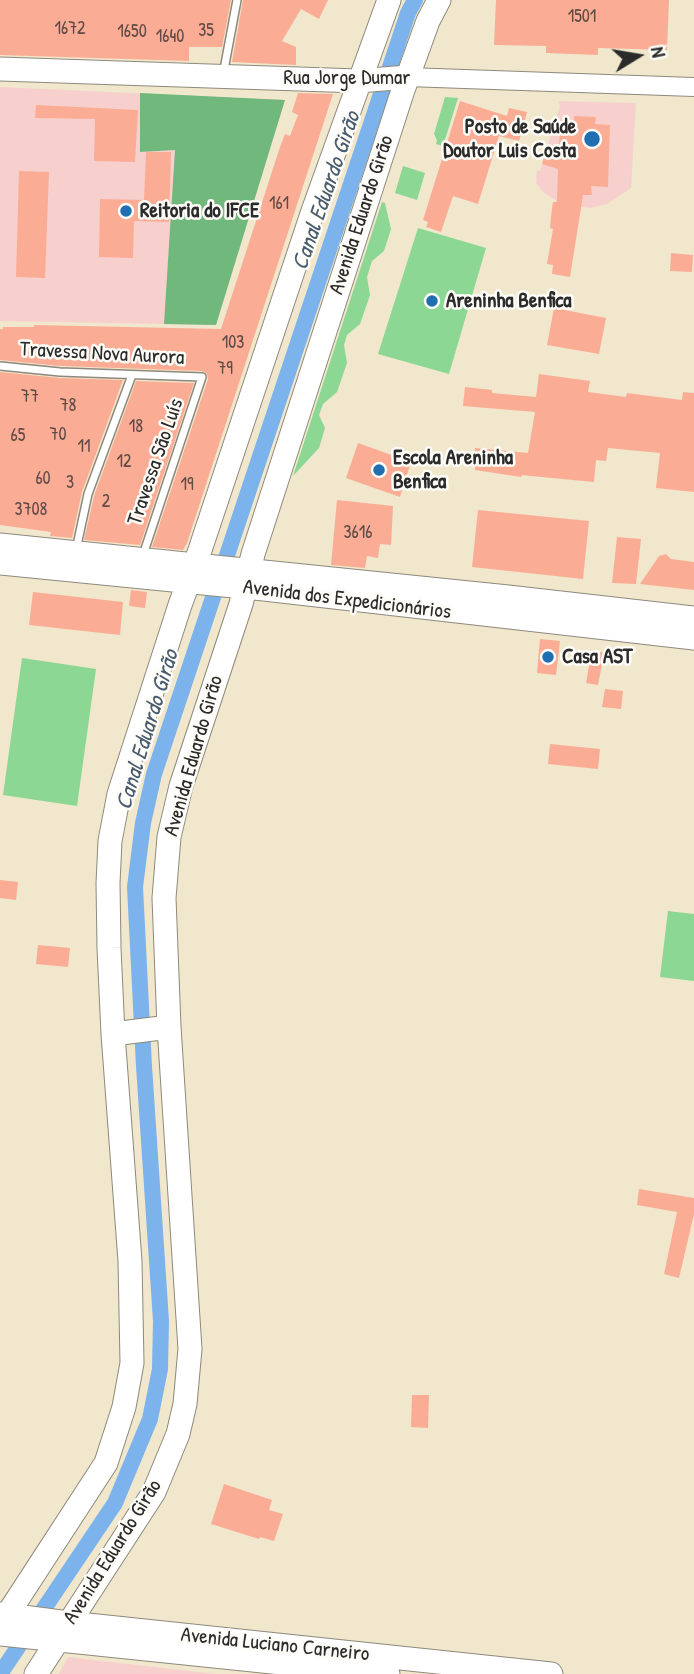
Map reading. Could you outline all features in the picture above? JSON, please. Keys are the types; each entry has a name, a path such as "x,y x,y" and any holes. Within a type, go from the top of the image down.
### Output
{"main road":[{"name":"Avenida Eduardo Girão","path":"6,1623 106,1463 124,1407 132,1363 132,1306 108,884 110,841 119,794 220,577 383,79 389,0"},
{"name":"Avenida Eduardo Girão","path":"220,577 383,79 428,21 439,0"},
{"name":"Rua Jorge Dumar","path":"0,69 383,79"},
{"name":"Avenida dos Expedicionários","path":"0,545 142,559 220,577"},
{"name":"Avenida dos Expedicionários","path":"0,563 220,577 596,618 694,638"},
{"name":"Avenida Eduardo Girão","path":"36,1674 57,1631 154,1492 178,1434 185,1404 190,1349 165,1027 164,898 169,837 181,786 242,604 220,577"},
{"name":"Avenida dos Expedicionários","path":"596,618 694,618"},
{"path":"118,1034 165,1027"},
{"name":"Avenida Luciano Carneiro","path":"6,1623 388,1674"},
{"name":"Avenida Luciano Carneiro","path":"57,1631 551,1674"}],"street":[{"name":"Rua Jorge Dumar","path":"383,79 694,87"}],"lane":[{"path":"223,75 237,0"},
{"name":"Travessa Nova Aurora","path":"0,366 60,372 202,377"},
{"path":"75,552 88,494 132,375"},
{"name":"Travessa São Luís","path":"142,559 202,377"}],"shaded area":[{"name":"Reitoria do IFCE","path":"0,87 285,100 216,325 0,321"},
{"name":"Posto de Saúde Doutor Luis Costa","path":"558,101 636,103 631,188 607,204 590,208 560,204 536,183 537,171 540,171 560,106"},
{"path":"68,1657 215,1674 59,1674"}],"green space":[{"path":"140,93 285,100 216,325 164,324 175,150 140,152"},
{"path":"445,97 458,98 443,146 436,144 434,134"},
{"path":"403,166 425,173 417,200 395,193"},
{"path":"382,202 385,203 391,229 384,251 372,261 367,277 370,295 360,324 347,335 344,345 347,363 337,392 323,404 319,415 325,428 319,448 293,476"},
{"name":"Areninha Benfica","path":"418,228 486,248 449,374 378,354"},
{"path":"22,658 96,669 77,806 3,795"},
{"path":"668,911 694,914 694,981 660,977"}],"building":[{"path":"0,0 231,0 222,47 189,47 189,61 0,55"},
{"path":"243,0 328,0 319,19 301,9 282,41 296,47 296,65 232,62"},
{"path":"496,0 669,0 667,50 598,48 598,55 546,53 546,46 494,45"},
{"path":"298,93 333,94 187,543 183,550 152,547 208,379 207,374 202,371 60,366 0,360 0,329 34,325 221,329 279,150 285,134 290,136 298,115 292,112"},
{"path":"460,101 507,116 509,108 527,112 519,141 499,136 478,204 453,196 441,232 426,227 428,222 423,220"},
{"path":"36,105 138,110 135,162 94,161 95,119 35,118"},
{"path":"574,116 596,117 595,124 610,125 608,187 591,186 592,195 583,195 570,277 552,274 553,265 547,264 553,229 550,228 553,202 557,202 558,169 542,164 547,146 559,150 560,123 574,124"},
{"path":"146,152 171,152 169,222 134,221 133,258 99,257 100,199 144,200"},
{"path":"19,171 49,172 45,278 16,277"},
{"path":"671,253 693,255 692,272 670,271"},
{"path":"554,308 606,318 599,354 547,345"},
{"path":"0,372 123,380 82,492 72,538 50,536 51,532 0,525"},
{"path":"539,374 590,381 588,392 626,397 627,393 682,400 683,392 694,393 694,492 656,488 660,453 608,448 606,461 596,460 594,482 521,477 475,470 475,448 528,453 535,412 463,406 465,387 492,390 492,393 536,397"},
{"path":"136,381 194,383 140,545 84,540 94,496"},
{"name":"Escola Areninha Benfica","path":"358,443 411,462 400,497 346,478"},
{"path":"337,500 393,506 391,545 380,544 378,558 367,556 365,568 331,565"},
{"path":"478,510 589,521 583,579 472,567"},
{"path":"617,537 641,539 636,584 612,583"},
{"path":"666,554 671,559 694,562 694,590 640,584 659,556"},
{"path":"131,590 147,592 145,608 129,606"},
{"path":"33,592 123,602 120,635 29,625"},
{"name":"Casa AST","path":"540,639 560,641 556,675 537,673"},
{"path":"592,650 604,653 598,685 586,683"},
{"path":"605,689 623,691 621,709 602,707"},
{"path":"550,744 600,749 598,769 548,764"},
{"path":"0,880 18,882 16,900 0,898"},
{"path":"38,945 70,948 68,967 36,964"},
{"path":"639,1189 694,1198 694,1214 679,1278 664,1274 677,1212 637,1205"},
{"path":"412,1395 429,1395 428,1428 411,1427"},
{"path":"224,1484 272,1500 269,1510 283,1514 274,1541 211,1524"}],"waterway":[{"name":"Canal Eduardo Girão","path":"0,1674 115,1503 150,1419 160,1369 161,1321 135,887 143,823 154,774 408,13 415,0"}],"place":[{"name":"Posto de Saúde Doutor Luis Costa","path":"592,139"},
{"name":"Reitoria do IFCE","path":"126,211"},
{"name":"Areninha Benfica","path":"432,301"},
{"name":"Escola Areninha Benfica","path":"379,470"},
{"name":"Casa AST","path":"548,657"}]}
